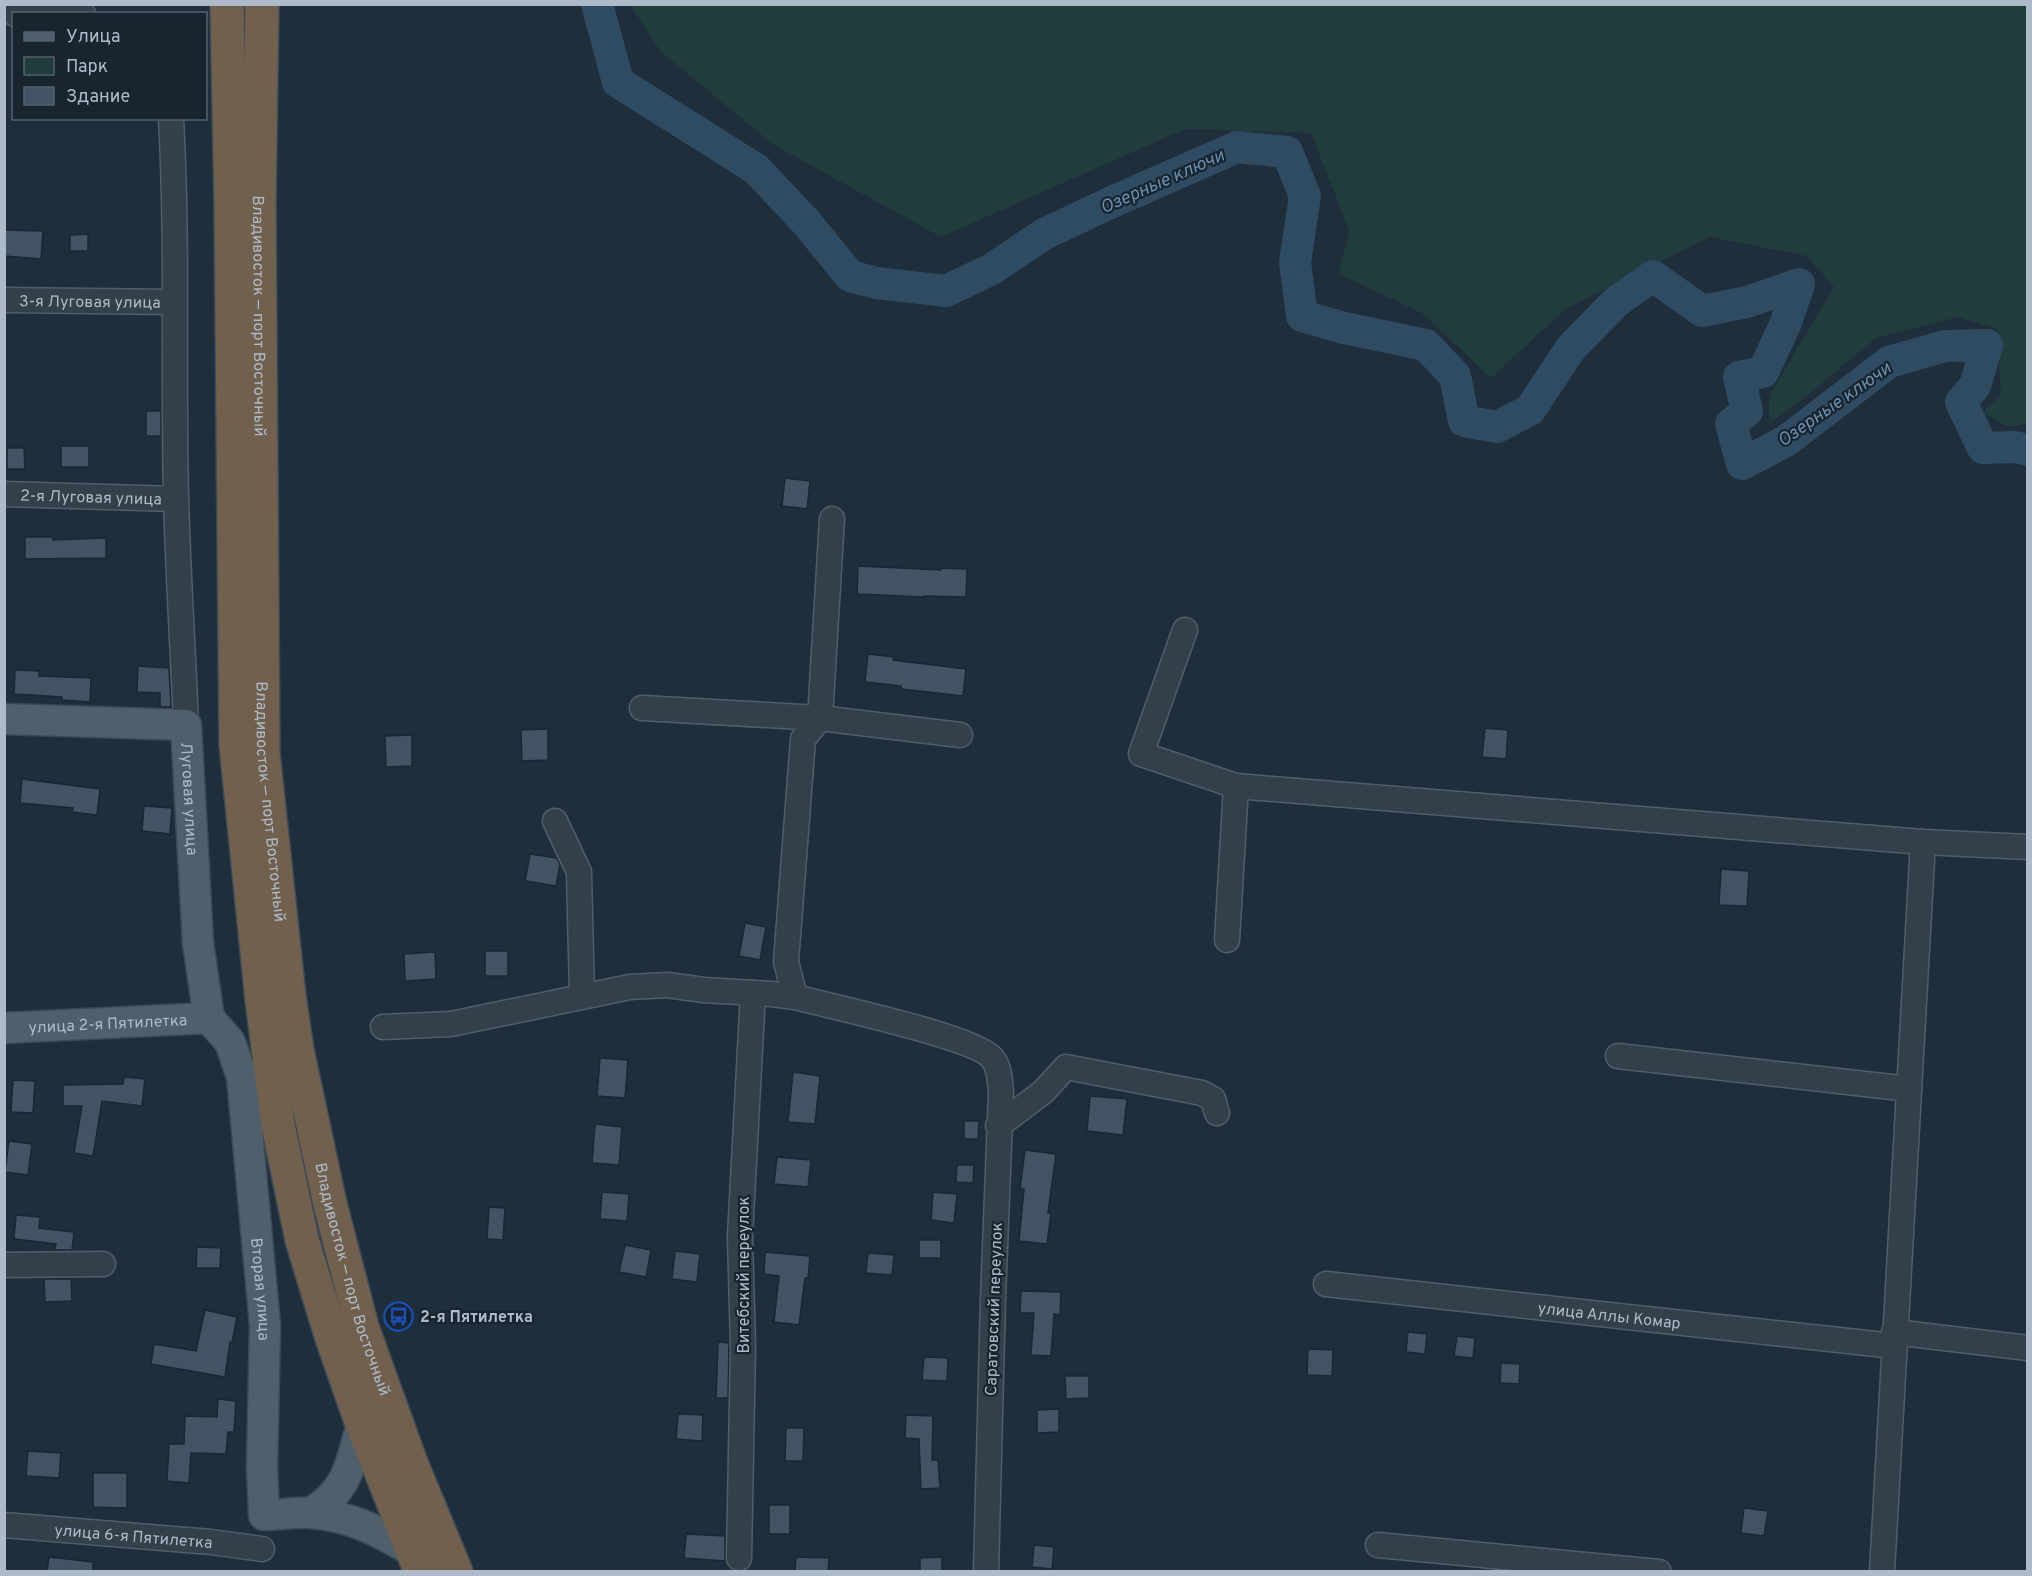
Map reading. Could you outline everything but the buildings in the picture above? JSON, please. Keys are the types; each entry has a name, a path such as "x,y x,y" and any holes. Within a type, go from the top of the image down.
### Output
{"highway":[{"name":"Владивосток — порт Восточный","path":"262,14 258,202 263,753 289,996 297,1050 330,1204 362,1327 411,1463 456,1572"},
{"name":"Владивосток — порт Восточный","path":"227,16 236,745 262,1000 278,1125 302,1240 331,1335 362,1424 416,1561"}],"main road":[{"name":"Луговая улица","path":"4,719 186,726 198,943 209,1018"},
{"name":"улица 2-я Пятилетка","path":"4,1028 209,1018"},
{"name":"Вторая улица","path":"209,1018 230,1042 242,1077 265,1325 262,1467 264,1515"},
{"path":"311,1513 334,1496 343,1483 362,1424"},
{"path":"264,1515 311,1513 362,1524 416,1561"}],"street":[{"path":"24,12 44,8 70,12"},
{"path":"171,120 176,197 174,302 176,499 186,726"},
{"name":"3-я Луговая улица","path":"4,300 174,302"},
{"name":"2-я Луговая улица","path":"4,494 176,499"},
{"path":"383,1027 451,1024 539,1008 582,996 630,987 667,985 795,997 786,962 804,739 820,718 832,519"},
{"path":"1185,630 1141,754 1236,786 1923,842 2028,847"},
{"path":"642,708 820,718 960,735"},
{"path":"1227,940 1236,786"},
{"path":"555,820 579,872 582,996"},
{"path":"1882,1572 1923,842"},
{"name":"Витебский переулок","path":"739,1558 743,1347 740,1236 753,993"},
{"name":"Саратовский переулок","path":"795,997 950,1037 984,1051 992,1058 998,1069 1000,1081 986,1572"},
{"path":"1618,1056 1909,1089"},
{"path":"998,1126 1043,1092 1066,1066 1202,1094 1213,1099 1216,1113"},
{"path":"4,1265 103,1264"},
{"name":"улица Аллы Комар","path":"1326,1284 1894,1339 2028,1348"},
{"name":"Вторая улица","path":"263,1560 264,1515"},
{"name":"улица 6-я Пятилетка","path":"4,1525 211,1542 263,1560"},
{"path":"1378,1545 1659,1572"}],"green space":[{"path":"630,5 2027,5 2027,424 2008,427 1983,412 2001,395 1997,329 1958,317 1876,338 1769,424 1769,396 1834,287 1807,256 1710,237 1567,308 1491,378 1422,313 1339,274 1349,230 1311,133 1185,129 941,237 774,145 661,52"}],"waterway":[{"name":"Озерные ключи","path":"597,4 618,82 756,169 806,222 850,276 876,283 946,291 992,269 1044,234 1237,147 1287,152 1305,196 1295,262 1302,316 1344,328 1426,345 1455,376 1464,421 1497,427 1530,410 1571,348 1616,302 1653,276 1702,311 1747,302 1799,284 1785,325 1763,372 1739,377 1747,411 1731,424 1742,464 1786,441 1889,362 1945,346 1987,345 1975,386 1961,402 1983,448 2015,447 2028,450"}],"place":[{"name":"2-я Пятилетка","path":"399,1316"}]}
